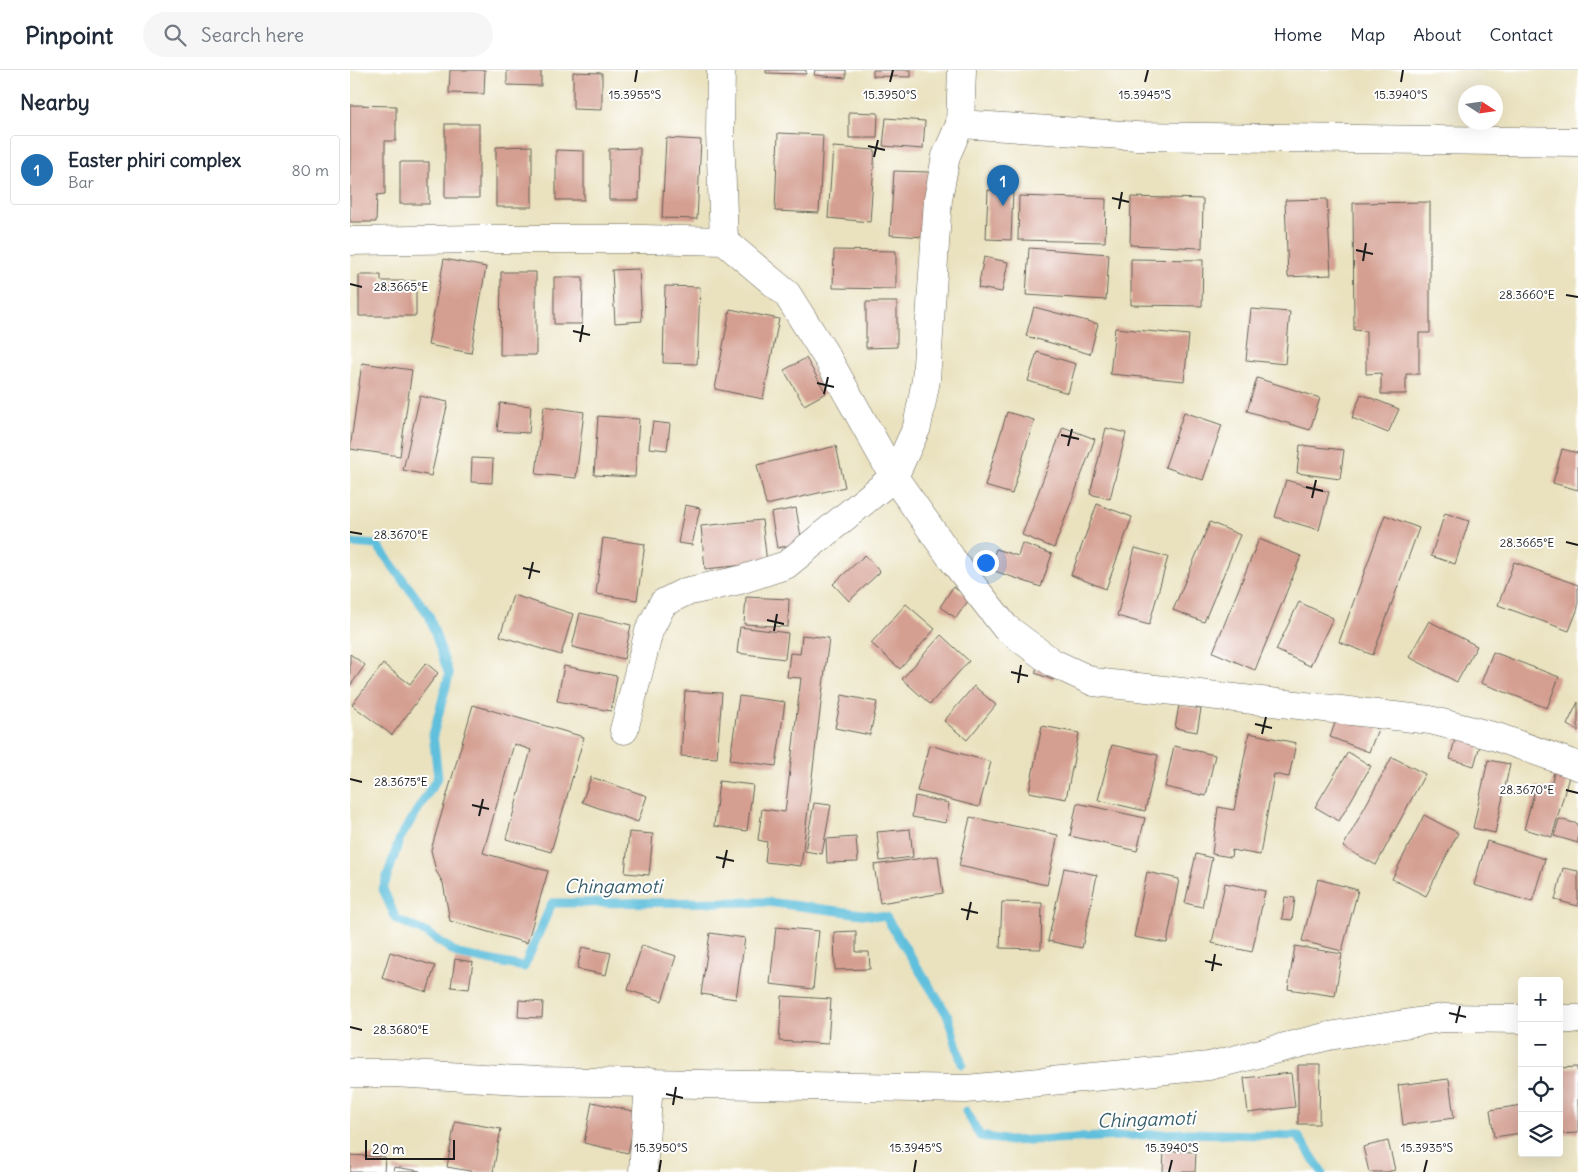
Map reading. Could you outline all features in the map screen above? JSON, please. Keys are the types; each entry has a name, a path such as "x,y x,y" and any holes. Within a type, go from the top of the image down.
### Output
{"street":[{"path":"721,70 720,132 724,241"},
{"path":"624,730 649,631 663,603 685,592 740,580 786,565 894,477 917,427 926,380 938,199 946,156 960,124 962,70"},
{"path":"960,124 1136,136 1578,142"},
{"path":"350,241 478,239 724,241 787,294 828,359 894,477 952,560 1005,627 1053,663 1094,682 1430,720 1497,737 1578,766"},
{"path":"350,1073 393,1073 539,1080 966,1090 1209,1066 1329,1036 1442,1018 1518,1019"},
{"path":"1563,1019 1578,1019"},
{"path":"643,1172 648,1082"}],"building":[{"path":"450,70 485,70 484,94 449,93"},
{"path":"507,70 541,70 541,86 507,85"},
{"path":"766,70 806,70 806,74 766,73"},
{"path":"815,70 846,70 846,78 814,75"},
{"path":"873,70 911,70 911,77 873,76"},
{"path":"573,72 602,73 602,110 573,109"},
{"path":"350,105 396,106 396,141 385,141 385,194 377,195 376,222 350,222"},
{"path":"849,112 878,113 877,138 849,138"},
{"path":"886,118 925,121 923,149 883,146"},
{"path":"445,124 479,124 479,198 445,198"},
{"path":"778,133 823,135 819,213 775,211"},
{"path":"666,138 701,140 697,219 662,218"},
{"path":"532,146 532,207 496,207 496,147"},
{"path":"833,147 875,150 870,222 828,218"},
{"path":"640,148 639,200 609,200 609,149"},
{"path":"556,150 584,151 584,200 556,200"},
{"path":"400,162 429,162 429,204 400,204"},
{"path":"894,171 929,172 926,237 890,235"},
{"path":"988,190 1013,191 1011,240 986,239"},
{"path":"1019,196 1106,199 1105,242 1018,240"},
{"path":"1131,197 1203,199 1202,248 1130,245"},
{"path":"1327,199 1331,275 1288,277 1285,200"},
{"path":"1430,202 1430,333 1419,333 1419,374 1406,374 1406,394 1381,394 1381,373 1366,374 1366,331 1354,330 1353,203"},
{"path":"1029,248 1109,254 1106,300 1026,295"},
{"path":"834,250 896,251 896,289 833,288"},
{"path":"984,257 1008,262 1002,292 978,288"},
{"path":"444,259 486,267 471,353 428,345"},
{"path":"1131,259 1203,260 1202,306 1131,305"},
{"path":"639,269 642,321 615,323 612,270"},
{"path":"501,272 536,272 536,355 500,355"},
{"path":"359,275 381,275 381,281 416,281 416,316 359,316"},
{"path":"554,277 583,277 582,324 554,324"},
{"path":"665,286 700,287 697,364 663,363"},
{"path":"866,302 897,302 897,347 866,348"},
{"path":"1034,307 1098,324 1090,354 1026,336"},
{"path":"730,309 779,319 763,399 715,389"},
{"path":"1251,309 1290,312 1285,364 1246,360"},
{"path":"1115,328 1189,335 1184,381 1110,374"},
{"path":"1037,352 1076,364 1068,393 1028,381"},
{"path":"806,358 826,393 804,405 784,370"},
{"path":"362,363 412,370 400,456 350,449"},
{"path":"1257,378 1320,398 1310,430 1247,411"},
{"path":"1361,394 1399,409 1388,433 1352,418"},
{"path":"420,396 448,402 431,476 403,470"},
{"path":"500,403 531,406 529,433 497,431"},
{"path":"544,406 584,412 576,478 536,474"},
{"path":"1007,412 1034,420 1012,494 985,486"},
{"path":"1184,412 1222,425 1203,480 1165,467"},
{"path":"598,416 639,419 635,477 594,475"},
{"path":"653,422 670,424 667,450 649,448"},
{"path":"1063,427 1095,439 1054,548 1022,535"},
{"path":"1106,428 1126,433 1110,499 1090,494"},
{"path":"1300,445 1344,450 1340,479 1297,473"},
{"path":"836,446 845,487 766,505 757,465"},
{"path":"1562,449 1578,453 1578,490 1553,483"},
{"path":"472,458 493,459 492,483 471,482"},
{"path":"1286,480 1329,492 1319,530 1275,517"},
{"path":"1097,504 1132,517 1106,589 1071,575"},
{"path":"685,505 700,508 692,545 678,543"},
{"path":"796,508 802,543 777,548 771,513"},
{"path":"1445,513 1469,521 1455,564 1431,556"},
{"path":"1385,515 1419,528 1373,655 1339,642"},
{"path":"762,520 767,563 705,569 701,526"},
{"path":"1210,522 1240,535 1204,622 1173,610"},
{"path":"603,538 645,544 637,600 596,594"},
{"path":"1259,539 1301,556 1255,670 1213,652"},
{"path":"1022,543 1052,554 1041,587 989,569 996,549 1018,556"},
{"path":"1135,548 1168,557 1149,625 1117,616"},
{"path":"865,555 880,572 849,601 833,584"},
{"path":"1514,562 1578,585 1578,608 1569,631 1498,605"},
{"path":"953,587 970,598 956,618 940,607"},
{"path":"513,595 573,614 561,655 500,636"},
{"path":"746,597 789,599 788,627 744,624"},
{"path":"1299,602 1333,618 1310,666 1276,650"},
{"path":"906,604 935,629 900,669 871,643"},
{"path":"580,613 631,625 624,659 572,647"},
{"path":"1429,621 1477,646 1457,682 1409,657"},
{"path":"740,627 788,633 785,659 737,653"},
{"path":"802,635 829,638 801,866 765,862 767,842 758,840 762,809 785,812 801,678 787,677 790,653 800,654"},
{"path":"941,635 969,661 930,704 902,679"},
{"path":"1493,652 1559,677 1547,708 1481,683"},
{"path":"350,654 365,665 350,686"},
{"path":"1041,655 1059,662 1053,680 1035,673"},
{"path":"426,663 438,673 392,735 352,705 383,664 410,684"},
{"path":"564,666 617,676 611,711 557,701"},
{"path":"974,686 996,705 967,740 944,721"},
{"path":"685,691 722,693 717,758 681,756"},
{"path":"842,695 877,702 870,735 835,728"},
{"path":"739,696 785,702 776,766 730,760"},
{"path":"1578,702 1578,731 1567,725"},
{"path":"473,705 584,737 551,852 506,839 531,750 514,744 483,853 548,871 527,943 450,921 443,883 436,871 431,850"},
{"path":"1179,705 1201,709 1197,732 1175,728"},
{"path":"1338,715 1378,729 1369,752 1330,737"},
{"path":"1042,726 1079,733 1066,799 1029,792"},
{"path":"1457,731 1482,738 1474,766 1450,759"},
{"path":"1249,733 1296,743 1289,777 1274,774 1260,855 1232,850 1231,857 1212,854 1218,807 1234,810"},
{"path":"929,745 991,762 979,807 917,791"},
{"path":"1112,745 1158,755 1145,811 1098,800"},
{"path":"1174,746 1215,755 1206,796 1165,787"},
{"path":"1348,752 1371,766 1339,821 1315,807"},
{"path":"1392,757 1425,774 1376,865 1343,847"},
{"path":"1488,760 1510,764 1495,833 1473,828"},
{"path":"1555,768 1570,773 1552,837 1524,829 1536,786 1550,790"},
{"path":"591,777 647,796 638,822 582,802"},
{"path":"719,781 753,785 747,831 714,826"},
{"path":"915,796 949,803 946,823 912,817"},
{"path":"814,803 831,805 822,854 805,851"},
{"path":"1077,803 1145,818 1137,851 1070,836"},
{"path":"1424,815 1458,833 1426,896 1392,879"},
{"path":"970,817 1058,835 1047,885 959,866"},
{"path":"1559,819 1578,824 1578,843 1554,836"},
{"path":"910,829 913,857 880,861 877,832"},
{"path":"629,832 653,834 649,875 625,873"},
{"path":"856,837 858,862 827,863 826,839"},
{"path":"1487,841 1545,859 1532,902 1474,885"},
{"path":"1196,854 1212,858 1202,907 1185,903"},
{"path":"938,856 943,893 880,903 874,865"},
{"path":"1064,868 1097,875 1082,948 1048,941"},
{"path":"1563,868 1578,871 1578,906 1555,900"},
{"path":"1147,872 1179,879 1167,943 1134,937"},
{"path":"1318,879 1358,890 1342,951 1302,941"},
{"path":"1225,883 1265,891 1252,952 1212,943"},
{"path":"1285,897 1295,898 1292,920 1282,919"},
{"path":"1002,902 1042,903 1041,949 1000,948"},
{"path":"776,927 819,931 813,989 770,984"},
{"path":"856,931 856,952 869,952 870,969 835,970 834,932"},
{"path":"710,933 745,938 736,999 701,994"},
{"path":"642,945 676,956 662,1001 628,990"},
{"path":"1295,946 1342,954 1335,996 1288,989"},
{"path":"582,947 611,953 606,975 577,969"},
{"path":"390,952 435,966 427,992 382,978"},
{"path":"455,959 473,962 469,989 451,987"},
{"path":"782,996 831,999 828,1044 779,1041"},
{"path":"519,1000 543,1002 542,1018 518,1017"},
{"path":"1298,1065 1320,1065 1319,1124 1298,1124"},
{"path":"1578,1067 1578,1133 1563,1134 1563,1068"},
{"path":"1291,1073 1295,1107 1248,1113 1244,1078"},
{"path":"1449,1079 1454,1118 1403,1125 1398,1085"},
{"path":"592,1102 637,1112 628,1153 584,1143"},
{"path":"1518,1106 1518,1134 1494,1137 1490,1110"},
{"path":"455,1121 501,1129 493,1172 475,1172 447,1167"},
{"path":"1388,1141 1395,1170 1369,1172 1363,1147"},
{"path":"1164,1151 1196,1152 1195,1172 1163,1172"},
{"path":"350,1155 385,1157 384,1172 350,1172"},
{"path":"394,1167 420,1171 420,1172 393,1172"}],"waterway":[{"name":"Chingamoti","path":"350,543 377,545 429,615 449,675 433,735 438,777 400,838 383,889 396,919 427,933 458,954 524,967 552,903 767,902 886,917 948,1016 962,1064"},
{"name":"Chingamoti","path":"966,1111 980,1136 1010,1141 1188,1133 1298,1136 1322,1172"}],"place":[{"name":"Easter phiri complex","path":"1003,206"}]}
